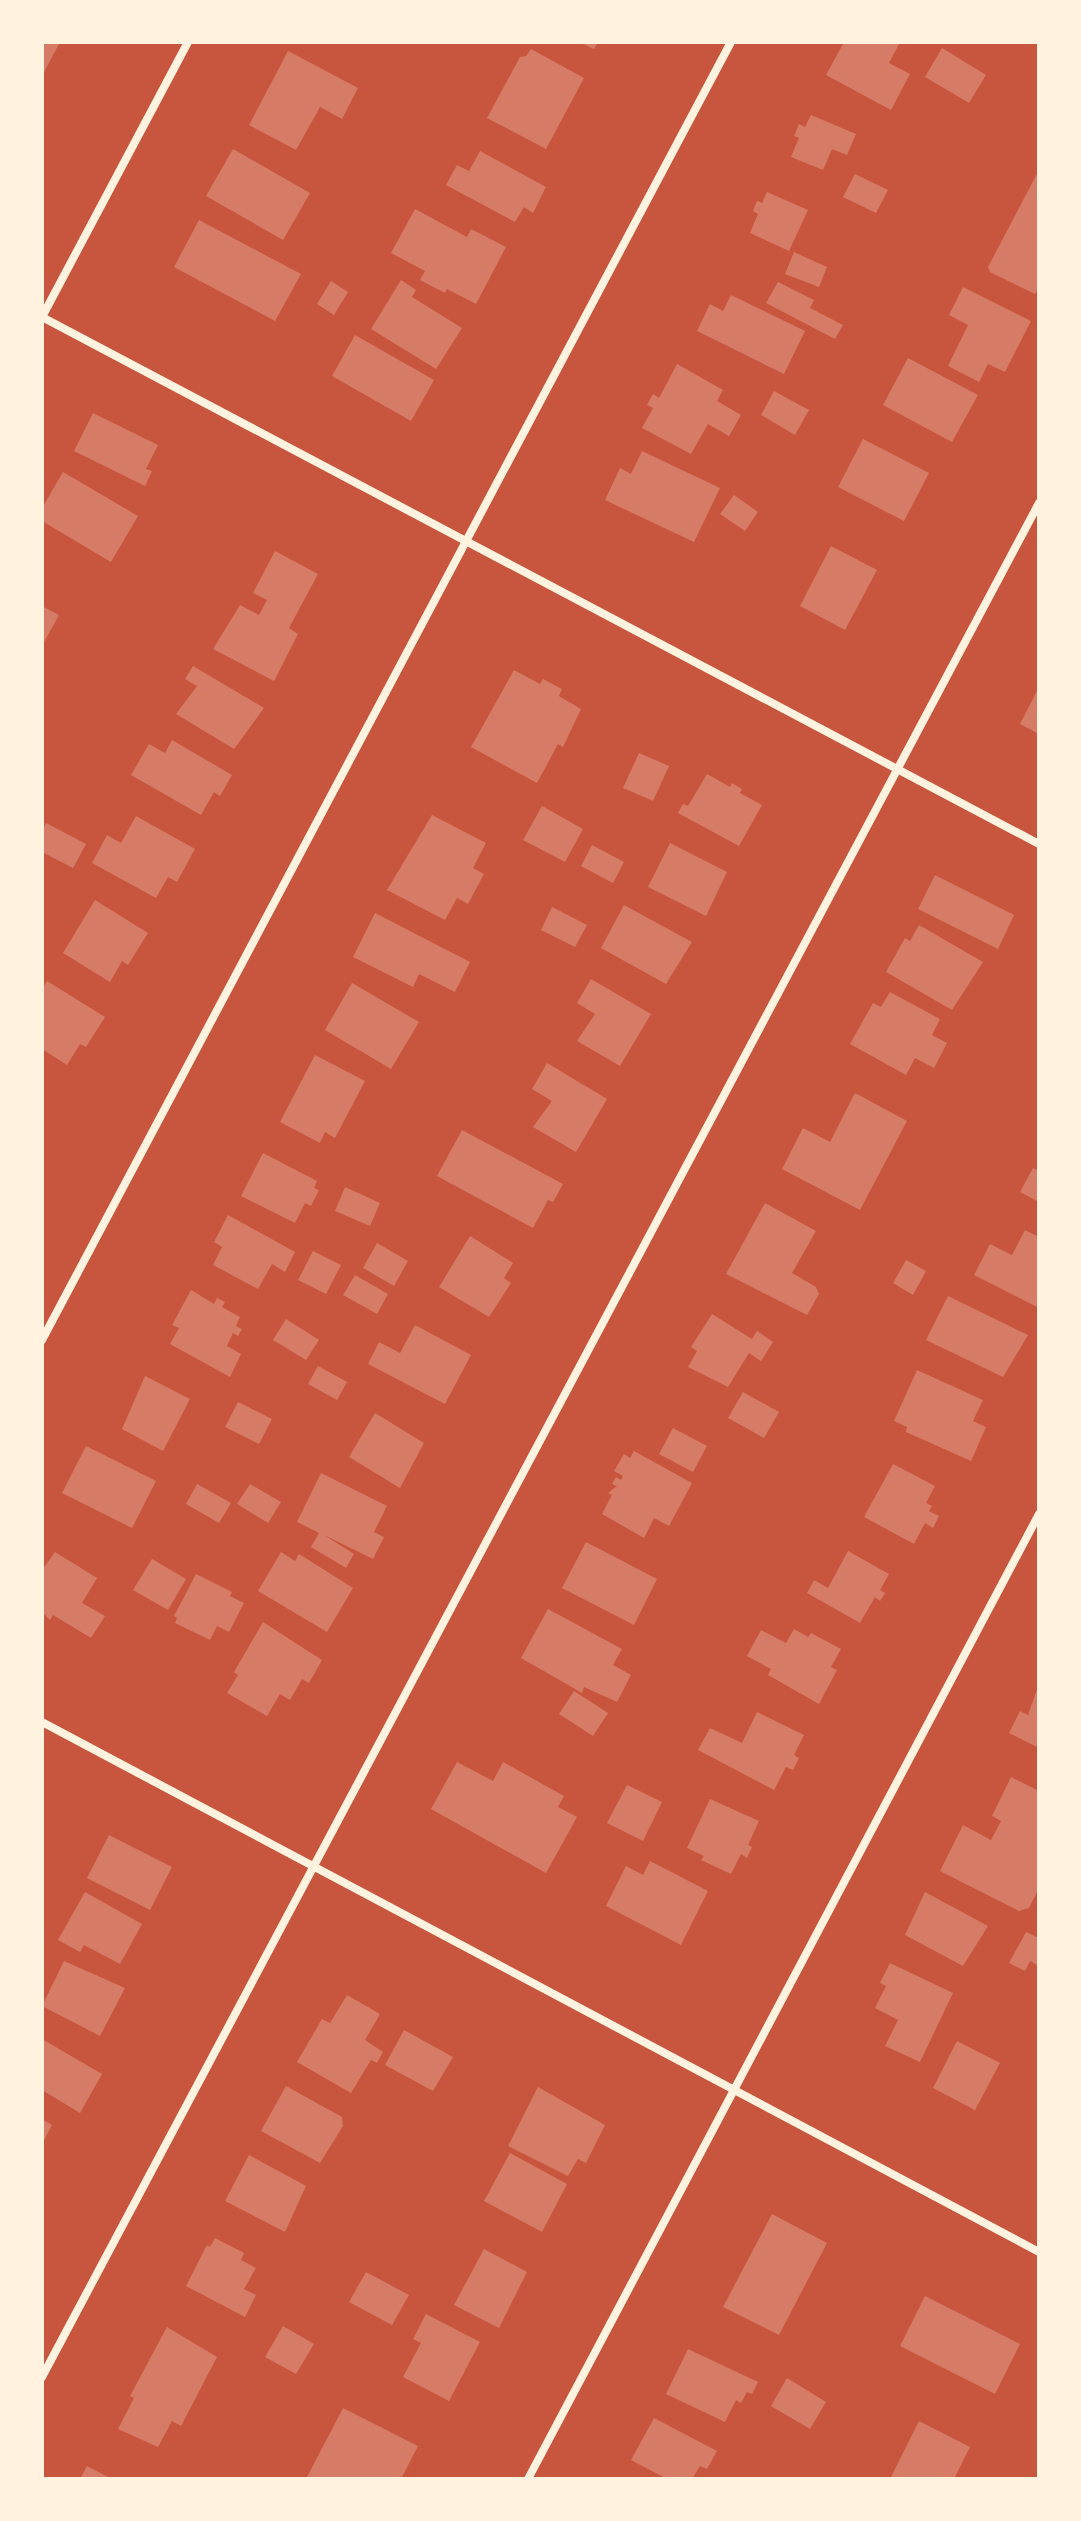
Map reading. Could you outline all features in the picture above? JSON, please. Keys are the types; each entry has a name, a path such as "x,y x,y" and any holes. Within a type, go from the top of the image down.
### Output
{"street":[{"path":"188,42 42,317 1039,844"},
{"path":"42,1340 731,42"},
{"path":"42,2377 1039,503"},
{"path":"528,2479 1039,1514"},
{"path":"42,1722 1039,2252"}],"building":[{"path":"42,42 60,42 42,76"},
{"path":"579,42 598,42 594,49"},
{"path":"844,42 899,44 889,63 910,74 891,110 826,75"},
{"path":"942,48 986,75 969,103 925,77"},
{"path":"531,49 584,78 546,149 487,118 520,57 526,56"},
{"path":"288,51 358,88 342,119 320,107 296,150 249,125"},
{"path":"811,115 856,134 847,155 832,149 823,170 791,157 799,138 794,136 799,124 805,127"},
{"path":"233,149 310,193 283,240 206,196"},
{"path":"480,151 546,187 533,213 524,207 515,222 446,185 457,165 469,171"},
{"path":"1039,170 1039,287 1035,294 990,272 988,267"},
{"path":"855,174 888,190 876,213 843,197"},
{"path":"767,192 808,210 789,251 750,233 758,214 753,211 757,201 762,203"},
{"path":"415,209 467,237 471,229 506,247 476,304 420,280 425,271 391,253"},
{"path":"199,220 301,274 275,321 174,267"},
{"path":"794,252 827,267 819,287 785,274"},
{"path":"401,280 416,290 412,297 462,328 436,369 371,329"},
{"path":"331,281 348,292 334,315 317,304"},
{"path":"778,282 814,300 810,308 843,325 835,339 766,303"},
{"path":"963,287 1031,321 1005,372 988,364 979,382 948,366 968,325 949,315"},
{"path":"731,295 805,331 784,374 697,331 710,304 723,311"},
{"path":"355,335 434,380 411,421 332,376"},
{"path":"908,358 978,395 952,442 883,405"},
{"path":"677,364 723,390 717,401 741,415 729,436 708,424 691,454 642,428 653,408 647,405 653,394 659,398"},
{"path":"774,391 809,410 795,435 761,415"},
{"path":"93,413 158,445 146,469 152,471 145,486 74,451"},
{"path":"863,439 929,473 904,521 838,487"},
{"path":"642,451 720,488 694,542 605,500 620,468 631,474"},
{"path":"63,472 138,516 111,562 42,521 42,508"},
{"path":"734,495 758,512 745,531 720,514"},
{"path":"831,546 877,570 845,630 800,606"},
{"path":"275,551 318,574 289,628 298,634 274,681 213,649 240,605 259,615 267,600 253,593"},
{"path":"42,606 59,615 42,646"},
{"path":"193,666 264,708 234,749 176,714 197,686 185,679"},
{"path":"514,670 540,684 543,679 562,689 559,696 581,709 563,747 558,744 537,783 471,747"},
{"path":"1039,687 1039,734 1020,724"},
{"path":"172,740 232,775 220,796 214,792 201,815 131,775 149,744 165,753"},
{"path":"639,753 669,766 653,801 623,788"},
{"path":"707,774 730,787 732,783 742,789 740,793 762,805 739,846 678,813 683,804 688,806"},
{"path":"542,806 583,829 565,862 523,840"},
{"path":"432,815 486,843 473,868 484,874 468,904 457,898 445,920 387,890"},
{"path":"136,816 195,849 177,882 168,877 156,898 92,863 107,835 121,843"},
{"path":"46,823 86,844 73,868 42,852 42,830"},
{"path":"670,843 727,872 706,916 648,887"},
{"path":"592,845 624,862 613,883 581,866"},
{"path":"935,875 1014,915 998,949 918,909"},
{"path":"95,900 148,933 128,965 122,961 110,982 63,953"},
{"path":"624,905 692,942 666,984 601,948"},
{"path":"552,907 587,925 575,947 541,930"},
{"path":"375,913 470,962 455,992 419,974 413,987 353,957"},
{"path":"919,925 983,962 952,1010 886,972 905,938 910,941"},
{"path":"591,979 651,1014 620,1066 577,1041 595,1014 577,1003"},
{"path":"47,981 105,1017 86,1047 80,1044 67,1065 42,1049 42,989"},
{"path":"352,983 419,1022 391,1069 325,1030"},
{"path":"890,992 940,1019 932,1035 947,1043 934,1068 915,1058 906,1075 850,1044 873,1003 881,1007"},
{"path":"315,1055 365,1081 335,1138 325,1132 320,1143 280,1122"},
{"path":"547,1063 607,1099 576,1152 533,1127 552,1101 532,1089"},
{"path":"855,1093 907,1121 860,1210 782,1169 803,1128 830,1142"},
{"path":"462,1130 563,1184 553,1202 548,1200 533,1228 437,1176"},
{"path":"263,1153 317,1181 314,1188 319,1190 311,1206 305,1203 295,1223 241,1196"},
{"path":"1033,1168 1039,1171 1039,1202 1020,1192"},
{"path":"345,1187 380,1203 370,1226 335,1211"},
{"path":"765,1203 816,1231 792,1273 816,1287 819,1294 807,1315 726,1274"},
{"path":"228,1215 295,1252 285,1272 272,1264 258,1289 213,1265 222,1247 214,1242"},
{"path":"1025,1230 1039,1237 1039,1308 974,1275 990,1244 1012,1255"},
{"path":"470,1236 513,1263 504,1278 511,1283 489,1317 439,1287"},
{"path":"377,1243 408,1261 394,1286 363,1268"},
{"path":"313,1251 341,1265 326,1294 298,1280"},
{"path":"906,1260 926,1271 913,1295 893,1283"},
{"path":"355,1275 388,1294 377,1314 343,1295"},
{"path":"191,1290 214,1304 217,1298 225,1302 222,1307 240,1317 236,1326 242,1329 238,1336 233,1333 227,1346 241,1354 230,1377 170,1344 179,1328 172,1325"},
{"path":"948,1296 1028,1335 1003,1377 926,1340"},
{"path":"712,1314 752,1339 757,1331 773,1342 761,1361 749,1353 728,1387 688,1367 697,1351 691,1347"},
{"path":"286,1319 319,1340 306,1360 273,1340"},
{"path":"415,1325 471,1355 445,1404 368,1364 379,1342 400,1353"},
{"path":"318,1366 347,1382 337,1400 308,1384"},
{"path":"917,1370 983,1400 973,1421 986,1427 971,1461 906,1432 907,1427 894,1421"},
{"path":"145,1376 190,1399 163,1451 122,1429"},
{"path":"743,1392 779,1412 764,1438 728,1418"},
{"path":"238,1402 272,1419 259,1444 225,1427"},
{"path":"375,1413 424,1443 400,1488 349,1457"},
{"path":"673,1428 707,1446 693,1472 659,1454"},
{"path":"86,1446 156,1481 132,1528 62,1493"},
{"path":"634,1451 692,1483 669,1526 654,1518 644,1538 602,1514 612,1495 608,1493 617,1486 612,1484 616,1477 621,1480 623,1476 614,1471 624,1454 630,1458"},
{"path":"893,1464 935,1486 926,1503 932,1506 929,1511 939,1516 933,1528 925,1523 914,1544 864,1517"},
{"path":"321,1473 387,1506 374,1532 384,1537 373,1559 324,1535 354,1554 346,1568 311,1547 319,1533 297,1522"},
{"path":"197,1484 231,1503 219,1523 186,1504"},
{"path":"250,1484 281,1502 268,1523 237,1504"},
{"path":"586,1542 657,1579 634,1625 562,1588"},
{"path":"848,1551 889,1574 880,1590 885,1593 880,1601 875,1597 860,1623 807,1593 814,1580 828,1588"},
{"path":"55,1552 97,1578 82,1603 105,1616 91,1638 53,1615 50,1620 42,1612 42,1570"},
{"path":"281,1552 295,1561 299,1554 353,1588 327,1632 258,1591"},
{"path":"152,1559 186,1579 168,1610 133,1590"},
{"path":"196,1574 232,1592 230,1596 244,1603 229,1632 217,1626 210,1640 175,1623 177,1618 174,1616"},
{"path":"548,1609 622,1649 613,1665 631,1675 617,1702 584,1687 582,1693 521,1658"},
{"path":"263,1622 322,1660 309,1683 302,1679 290,1700 280,1694 267,1716 227,1693 238,1675 234,1672"},
{"path":"794,1629 808,1637 811,1633 841,1649 831,1667 837,1670 819,1704 768,1675 771,1669 747,1656 761,1630 786,1643"},
{"path":"1039,1684 1039,1748 1009,1733 1020,1711 1028,1715"},
{"path":"574,1691 608,1713 593,1736 559,1714"},
{"path":"757,1712 804,1735 794,1755 799,1758 793,1770 786,1767 774,1790 698,1750 710,1728 742,1743"},
{"path":"457,1762 493,1781 503,1762 564,1796 558,1807 577,1817 546,1873 431,1809"},
{"path":"1011,1777 1039,1791 1039,1888 1029,1908 1019,1911 940,1871 963,1825 991,1840 1001,1821 992,1816"},
{"path":"627,1785 662,1802 643,1841 607,1823"},
{"path":"710,1799 759,1821 748,1845 752,1847 747,1858 741,1854 731,1874 701,1860 704,1856 687,1848"},
{"path":"109,1835 172,1867 150,1910 87,1878"},
{"path":"650,1861 708,1891 681,1945 606,1906 626,1866 643,1875"},
{"path":"85,1892 142,1924 120,1964 84,1945 80,1952 58,1940"},
{"path":"925,1892 988,1926 963,1966 905,1935"},
{"path":"1026,1932 1039,1938 1039,1966 1030,1961 1025,1971 1009,1963"},
{"path":"64,1961 125,1988 100,2036 42,2006"},
{"path":"890,1963 953,1993 920,2062 885,2046 898,2020 875,2008 886,1986 880,1983"},
{"path":"347,1995 380,2014 365,2040 383,2052 377,2063 371,2060 351,2093 297,2062 322,2019 330,2023"},
{"path":"404,2030 453,2057 433,2091 385,2065"},
{"path":"42,2039 102,2074 80,2113 42,2090"},
{"path":"957,2041 1000,2063 975,2110 933,2088"},
{"path":"286,2086 342,2117 343,2126 320,2163 261,2131"},
{"path":"538,2087 605,2125 586,2163 578,2159 568,2176 508,2146"},
{"path":"42,2119 52,2125 42,2144"},
{"path":"510,2153 567,2184 542,2232 484,2201"},
{"path":"249,2155 306,2186 285,2232 225,2201"},
{"path":"772,2214 827,2243 779,2335 723,2307"},
{"path":"215,2238 244,2253 241,2260 256,2268 244,2289 256,2295 245,2317 186,2286 207,2245 210,2247"},
{"path":"484,2249 527,2272 499,2328 454,2305"},
{"path":"366,2272 409,2295 392,2325 349,2302"},
{"path":"925,2296 1020,2344 995,2394 900,2346"},
{"path":"426,2314 480,2342 449,2401 403,2377 421,2343 413,2339"},
{"path":"283,2326 314,2344 296,2374 265,2357"},
{"path":"167,2327 217,2357 181,2426 172,2421 158,2447 118,2429 134,2398 130,2396"},
{"path":"688,2349 758,2382 752,2394 747,2392 741,2403 736,2400 725,2422 666,2394"},
{"path":"787,2378 826,2402 810,2429 771,2406"},
{"path":"343,2408 418,2446 401,2479 306,2479"},
{"path":"654,2418 717,2451 707,2469 700,2466 692,2479 667,2479 631,2460"},
{"path":"919,2421 970,2447 954,2479 890,2479"},
{"path":"87,2466 112,2479 80,2479"}]}
